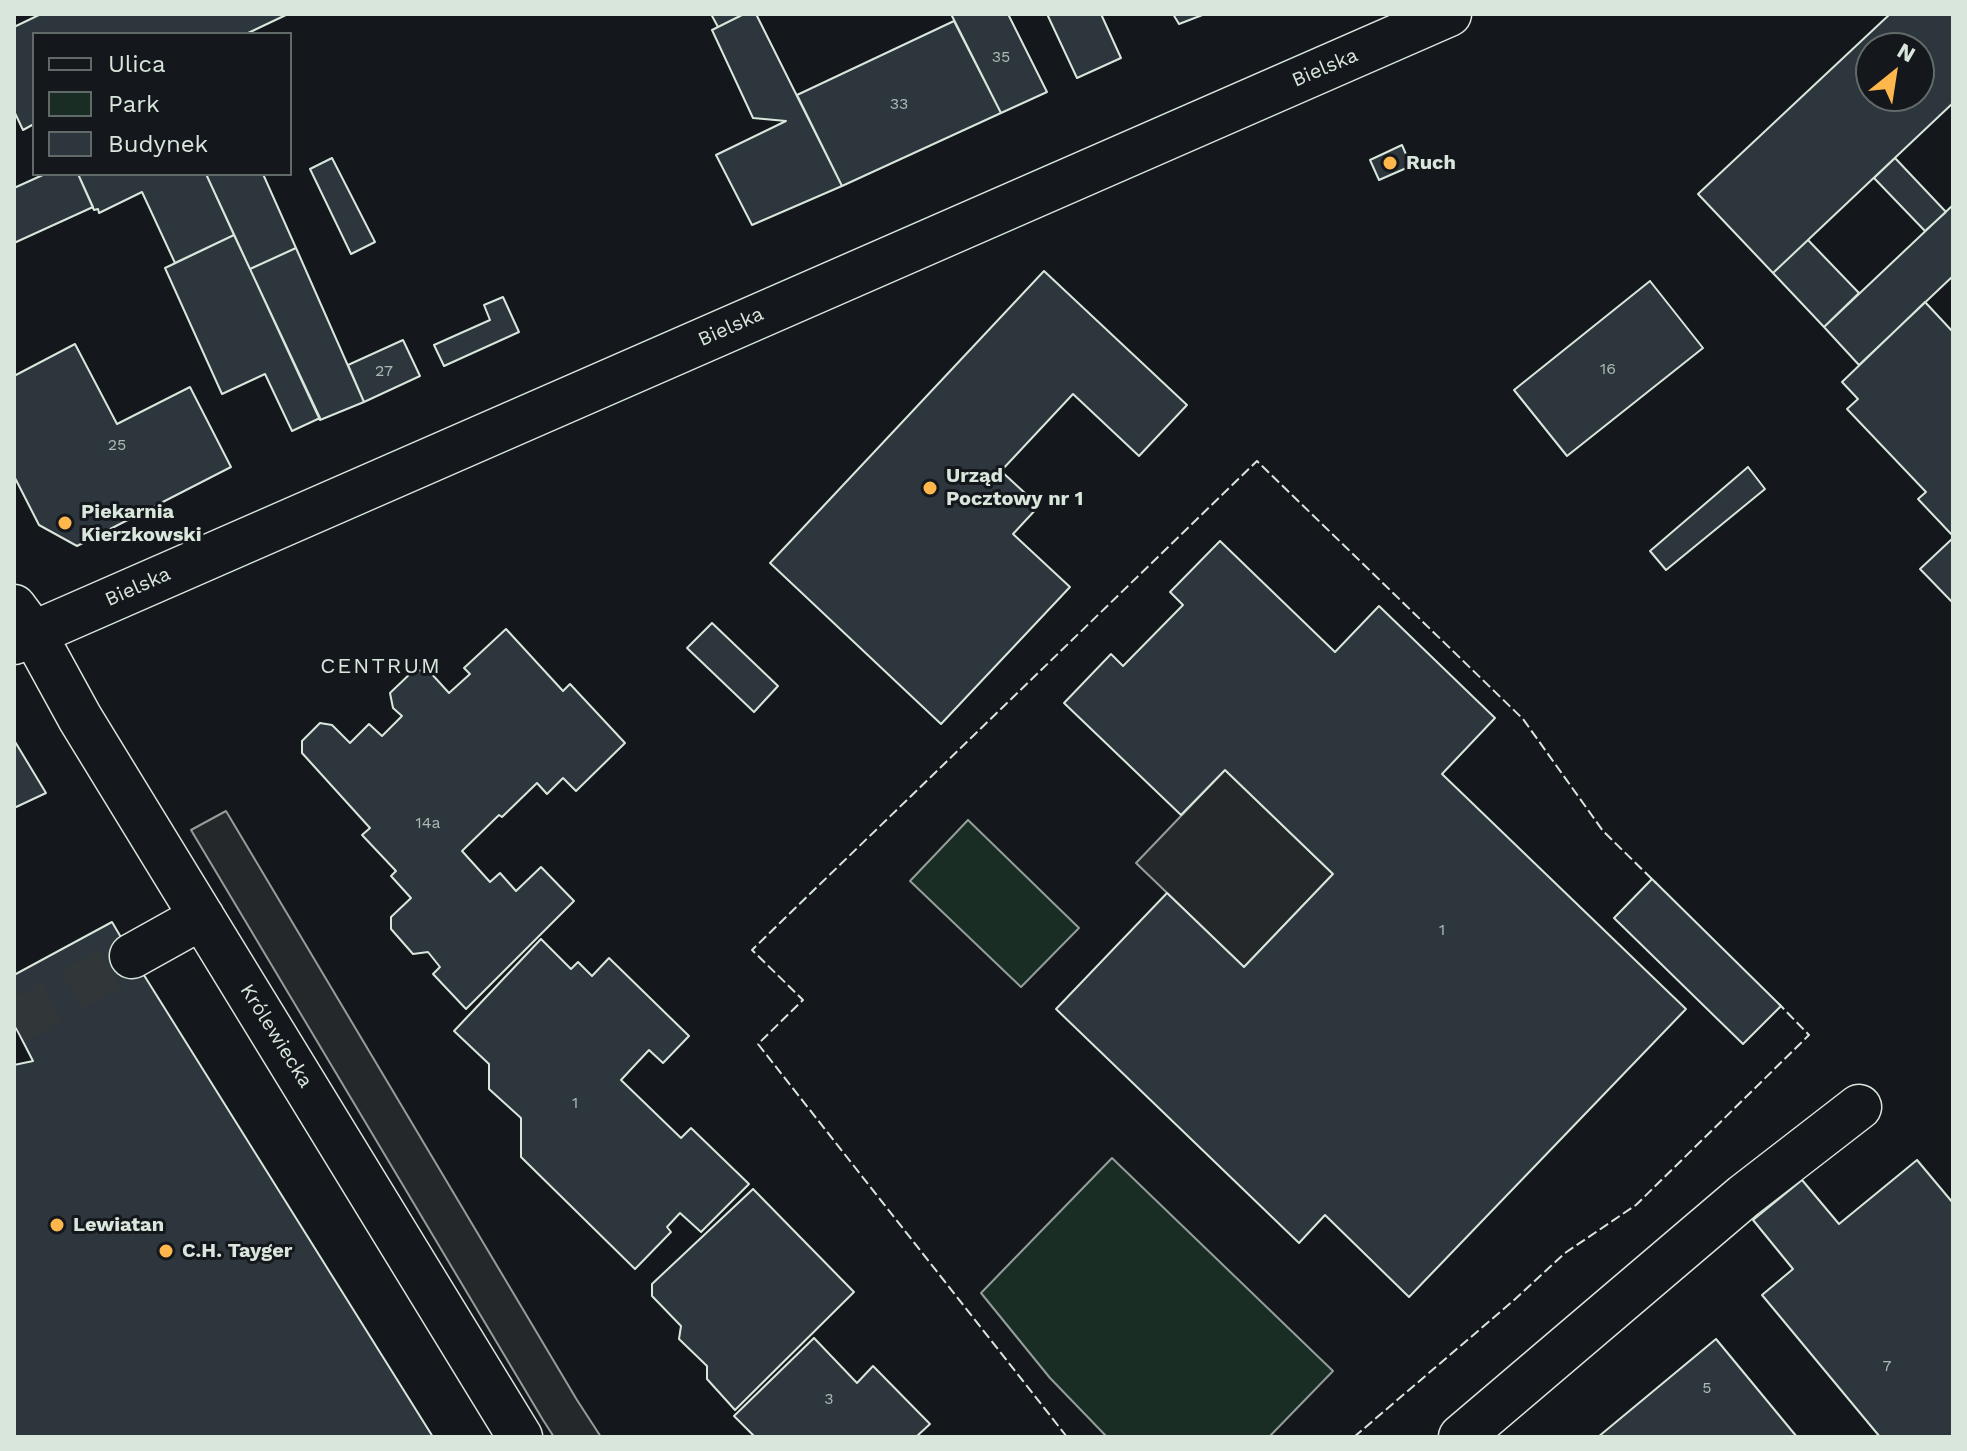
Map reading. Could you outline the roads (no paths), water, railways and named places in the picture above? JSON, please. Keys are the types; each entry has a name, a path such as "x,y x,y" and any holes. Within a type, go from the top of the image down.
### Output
{"street":[{"name":"Bielska","path":"21,628 1449,14"},
{"name":"Królewiecka","path":"21,628 80,718 520,1437"},
{"path":"132,956 202,917"},
{"path":"1461,1437 1744,1196 1859,1107"}],"tunnel":[{"path":"14,1023 132,956"}],"place":[{"name":"Ruch","path":"1390,163"},
{"name":"Urząd Pocztowy nr 1","path":"930,488"},
{"name":"Piekarnia Kierzkowski","path":"65,523"},
{"name":"Lewiatan","path":"57,1225"},
{"name":"C.H. Tayger","path":"166,1251"}],"district":[{"name":"CENTRUM","path":"381,667"}]}
